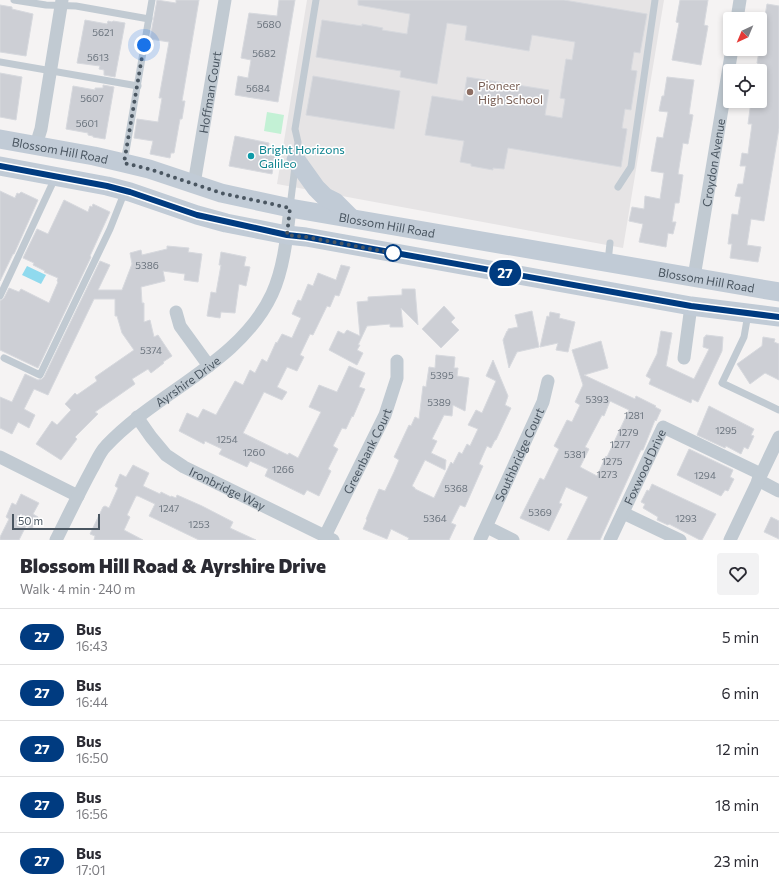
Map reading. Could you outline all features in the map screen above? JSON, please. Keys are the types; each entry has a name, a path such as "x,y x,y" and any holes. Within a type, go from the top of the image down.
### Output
{"main road":[{"name":"Blossom Hill Road","path":"0,139 124,163 149,169 234,196 290,208 779,292"},
{"path":"2,167 13,158 29,153 36,145"},
{"path":"296,160 316,188 325,197 335,202 352,218"},
{"path":"2,167 56,176 125,191 197,215 287,235 306,237 691,306 779,318"}],"street":[{"name":"Hoffman Court","path":"194,184 225,0"},
{"path":"738,12 740,0"},
{"path":"36,145 61,3"},
{"name":"Croydon Avenue","path":"694,277 731,56"},
{"name":"Ayrshire Drive","path":"56,540 104,447 137,417 209,366 230,348 255,322 272,293 282,262 290,208"},
{"path":"684,358 691,306"},
{"path":"176,312 180,326 209,366"},
{"name":"Greenbank Court","path":"329,538 386,415 397,378 397,361"},
{"name":"Southbridge Court","path":"480,540 543,402 548,381"},
{"name":"Ironbridge Way","path":"137,417 166,455 184,467 329,538"},
{"name":"Foxwood Drive","path":"610,540 663,427 760,477"},
{"path":"730,540 779,437"},
{"path":"0,457 78,496"},
{"path":"760,477 779,491"},
{"path":"623,513 680,540"},
{"path":"486,527 513,540"}],"lane":[{"path":"14,0 46,5 61,3 149,19"},
{"path":"124,163 152,0"},
{"path":"290,208 298,142 295,129 316,0"},
{"path":"618,187 631,167 655,0"},
{"path":"0,62 138,86"},
{"path":"0,296 56,176"},
{"path":"4,358 40,376 110,229 125,191"},
{"path":"608,262 610,243"},
{"path":"748,313 744,337 722,383 779,410"}],"shaded area":[{"name":"Pioneer High School","path":"307,0 664,0 623,248 277,184"}],"green space":[{"path":"267,112 284,115 281,134 264,131"}],"water":[{"path":"27,266 46,275 41,284 22,275"}],"building":[{"path":"157,0 176,3 176,0 199,0 182,101 185,101 182,119 180,119 174,153 171,153 170,158 150,154 153,141 134,138 137,119 158,122 162,98 159,98 169,42 150,39"},
{"path":"279,0 295,0 278,102 235,95 238,76 248,78 251,60 241,58 249,13 277,16"},
{"path":"358,0 564,0 647,14 640,53 634,52 631,70 637,71 631,110 625,109 622,128 627,129 621,167 508,148 504,169 493,168 493,170 471,166 471,164 460,162 464,141 425,135 432,96 463,101 467,77 549,90 545,115 562,118 565,99 560,98 566,59 572,60 575,42 532,35 529,51 465,40 467,26 447,23 437,84 400,77 401,71 316,57 322,20 362,26 362,24 383,28 382,30 407,34 410,14 358,5"},
{"path":"680,0 708,0 704,25 708,26 701,65 672,60 679,23 676,22"},
{"path":"767,4 779,6 779,128 764,221 751,219 747,245 761,247 758,262 730,258 732,244 728,244 732,214 738,215 741,197 735,196 738,184 743,184 746,166 740,166 742,153 748,154 752,124 748,124 750,108 767,108 767,64 757,63 758,56 767,56 767,12 766,12"},
{"path":"0,5 12,7 12,9 33,14 26,56 0,52"},
{"path":"85,20 107,24 108,21 125,23 115,77 104,75 104,70 99,69 100,66 77,63"},
{"path":"0,73 22,77 16,120 0,117"},
{"path":"313,76 400,91 394,129 306,115"},
{"path":"667,77 694,80 689,114 693,115 688,144 683,143 678,174 683,175 679,203 675,203 672,222 676,222 673,234 668,233 666,247 639,242 643,224 629,221 632,207 644,209 645,196 660,199 664,173 651,171 657,137 663,138 668,112 659,111 662,96 664,96"},
{"path":"103,85 114,87 105,139 93,137 88,135 88,133 66,129 73,86 95,90 95,88 103,88"},
{"name":"Bright Horizons Galileo","path":"235,136 269,143 267,155 275,156 272,174 229,166"},
{"path":"0,191 15,198 17,193 19,194 21,192 38,200 14,254 0,281"},
{"path":"64,200 88,212 90,206 92,207 93,204 110,212 90,256 91,257 38,368 0,350 0,301 4,298 9,288 19,292 21,289 49,303 58,282 58,278 44,272 45,271 33,265 34,263 23,258 37,229 48,234"},
{"path":"167,246 189,248 188,252 202,254 198,282 184,280 185,274 163,271 165,281 141,287 142,303 144,303 144,322 150,320 154,337 158,335 172,356 151,373 148,369 132,379 135,384 95,412 98,414 75,437 77,439 61,460 36,444 52,421 57,425 71,410 65,404 75,393 77,395 97,381 95,377 134,350 122,333 117,316 115,316 115,299 94,299 48,395 34,389 24,409 35,415 29,428 18,422 12,434 0,428 0,397 12,402 25,374 38,380 44,377 100,261 110,265 98,290 122,290 132,264 130,253 141,250 142,255 167,249"},
{"path":"221,252 246,257 244,266 250,267 246,286 239,284 235,313 221,312 220,318 207,316 211,292 216,293 221,265 219,265"},
{"path":"341,265 350,267 339,296 335,295 330,307 327,306 313,335 310,334 300,355 304,357 297,371 287,367 277,387 287,392 282,400 264,392 243,433 288,455 289,453 298,458 321,412 309,407 319,385 337,392 349,366 365,373 359,387 365,389 353,417 352,416 346,429 342,428 333,446 338,449 328,469 331,471 319,496 307,490 304,495 265,476 268,469 250,461 247,467 219,454 222,449 205,441 204,444 179,431 187,413 198,418 203,409 216,415 235,381 243,385 250,370 255,373 262,359 267,362 276,342 277,343 282,334 292,338 301,318 292,314 298,300 301,301 308,284 313,286 318,273 336,280"},
{"path":"402,289 415,289 418,325 401,308 403,327 390,327 390,324 367,326 358,345 360,345 357,350 363,353 357,365 329,350 338,331 344,334 347,330 360,336 357,302 368,301 368,297 402,295"},
{"path":"444,306 455,318 451,322 459,330 441,348 422,329"},
{"path":"532,311 539,347 517,352 509,368 503,340 508,329 518,327 515,315"},
{"path":"550,312 560,314 559,318 575,322 568,352 556,350 558,343 540,347 547,316 549,317"},
{"path":"661,331 672,333 666,366 694,379 709,349 703,347 704,337 706,335 723,337 722,351 698,402 692,399 691,403 649,384 651,379 646,376 657,354"},
{"path":"763,337 775,339 774,342 779,344 779,380 765,373 750,384 737,364 762,346"},
{"path":"601,341 608,368 584,375 635,399 636,396 661,410 600,540 567,540 588,497 566,487 559,503 562,504 549,531 520,518 540,478 544,480 559,449 554,446 567,420 572,422 580,405 575,402 583,385 572,350","holes":["610,401 629,410 597,476 580,467 589,449 585,447 602,415 604,416"]},
{"path":"436,355 455,357 454,368 458,368 457,376 469,378 465,411 453,405 452,416 444,415 432,439 437,441 431,453 446,460 445,470 425,460 412,486 415,489 434,498 451,462 453,464 459,452 462,454 467,444 470,446 478,429 468,425 476,410 482,413 496,381 486,376 493,360 508,396 505,405 511,408 491,448 487,446 479,464 483,466 465,507 460,505 451,523 456,525 449,540 408,540 409,538 391,529 387,539 363,529 379,489 385,491 394,472 399,460 394,457 409,425 411,426 415,417 419,419 423,386 426,387 429,367 435,368"},
{"path":"709,406 754,429 751,435 754,436 748,449 744,447 741,454 726,446 725,448 697,435"},
{"path":"689,449 733,470 730,477 734,479 728,491 725,490 721,496 677,475"},
{"path":"133,465 149,473 143,486 160,494 161,492 171,497 176,498 177,495 202,506 233,522 230,528 256,540 199,540 149,516 155,504 136,496 127,515 130,517 124,530 143,540 94,540 95,536 90,534 103,507 105,506 109,508 118,488 115,486 120,474 126,477"},
{"path":"652,484 716,514 702,540 669,524 668,525 657,520 658,517 643,508 645,504 641,502"},
{"path":"21,494 39,503 33,514 38,517 32,529 26,526 19,540 0,540 9,519 6,517 12,503 16,505"},
{"path":"771,517 779,521 779,539 764,532"}],"bus line":[{"name":"27","path":"0,166 107,186 130,192 197,215 287,235 306,237 691,306 779,317"}],"place":[{"name":"Pioneer High School","path":"470,92"},
{"name":"Bright Horizons Galileo","path":"251,156"}],"route":[{"path":"144,45 124,163 149,169 221,193 290,208 287,235 306,237 393,253"}]}
